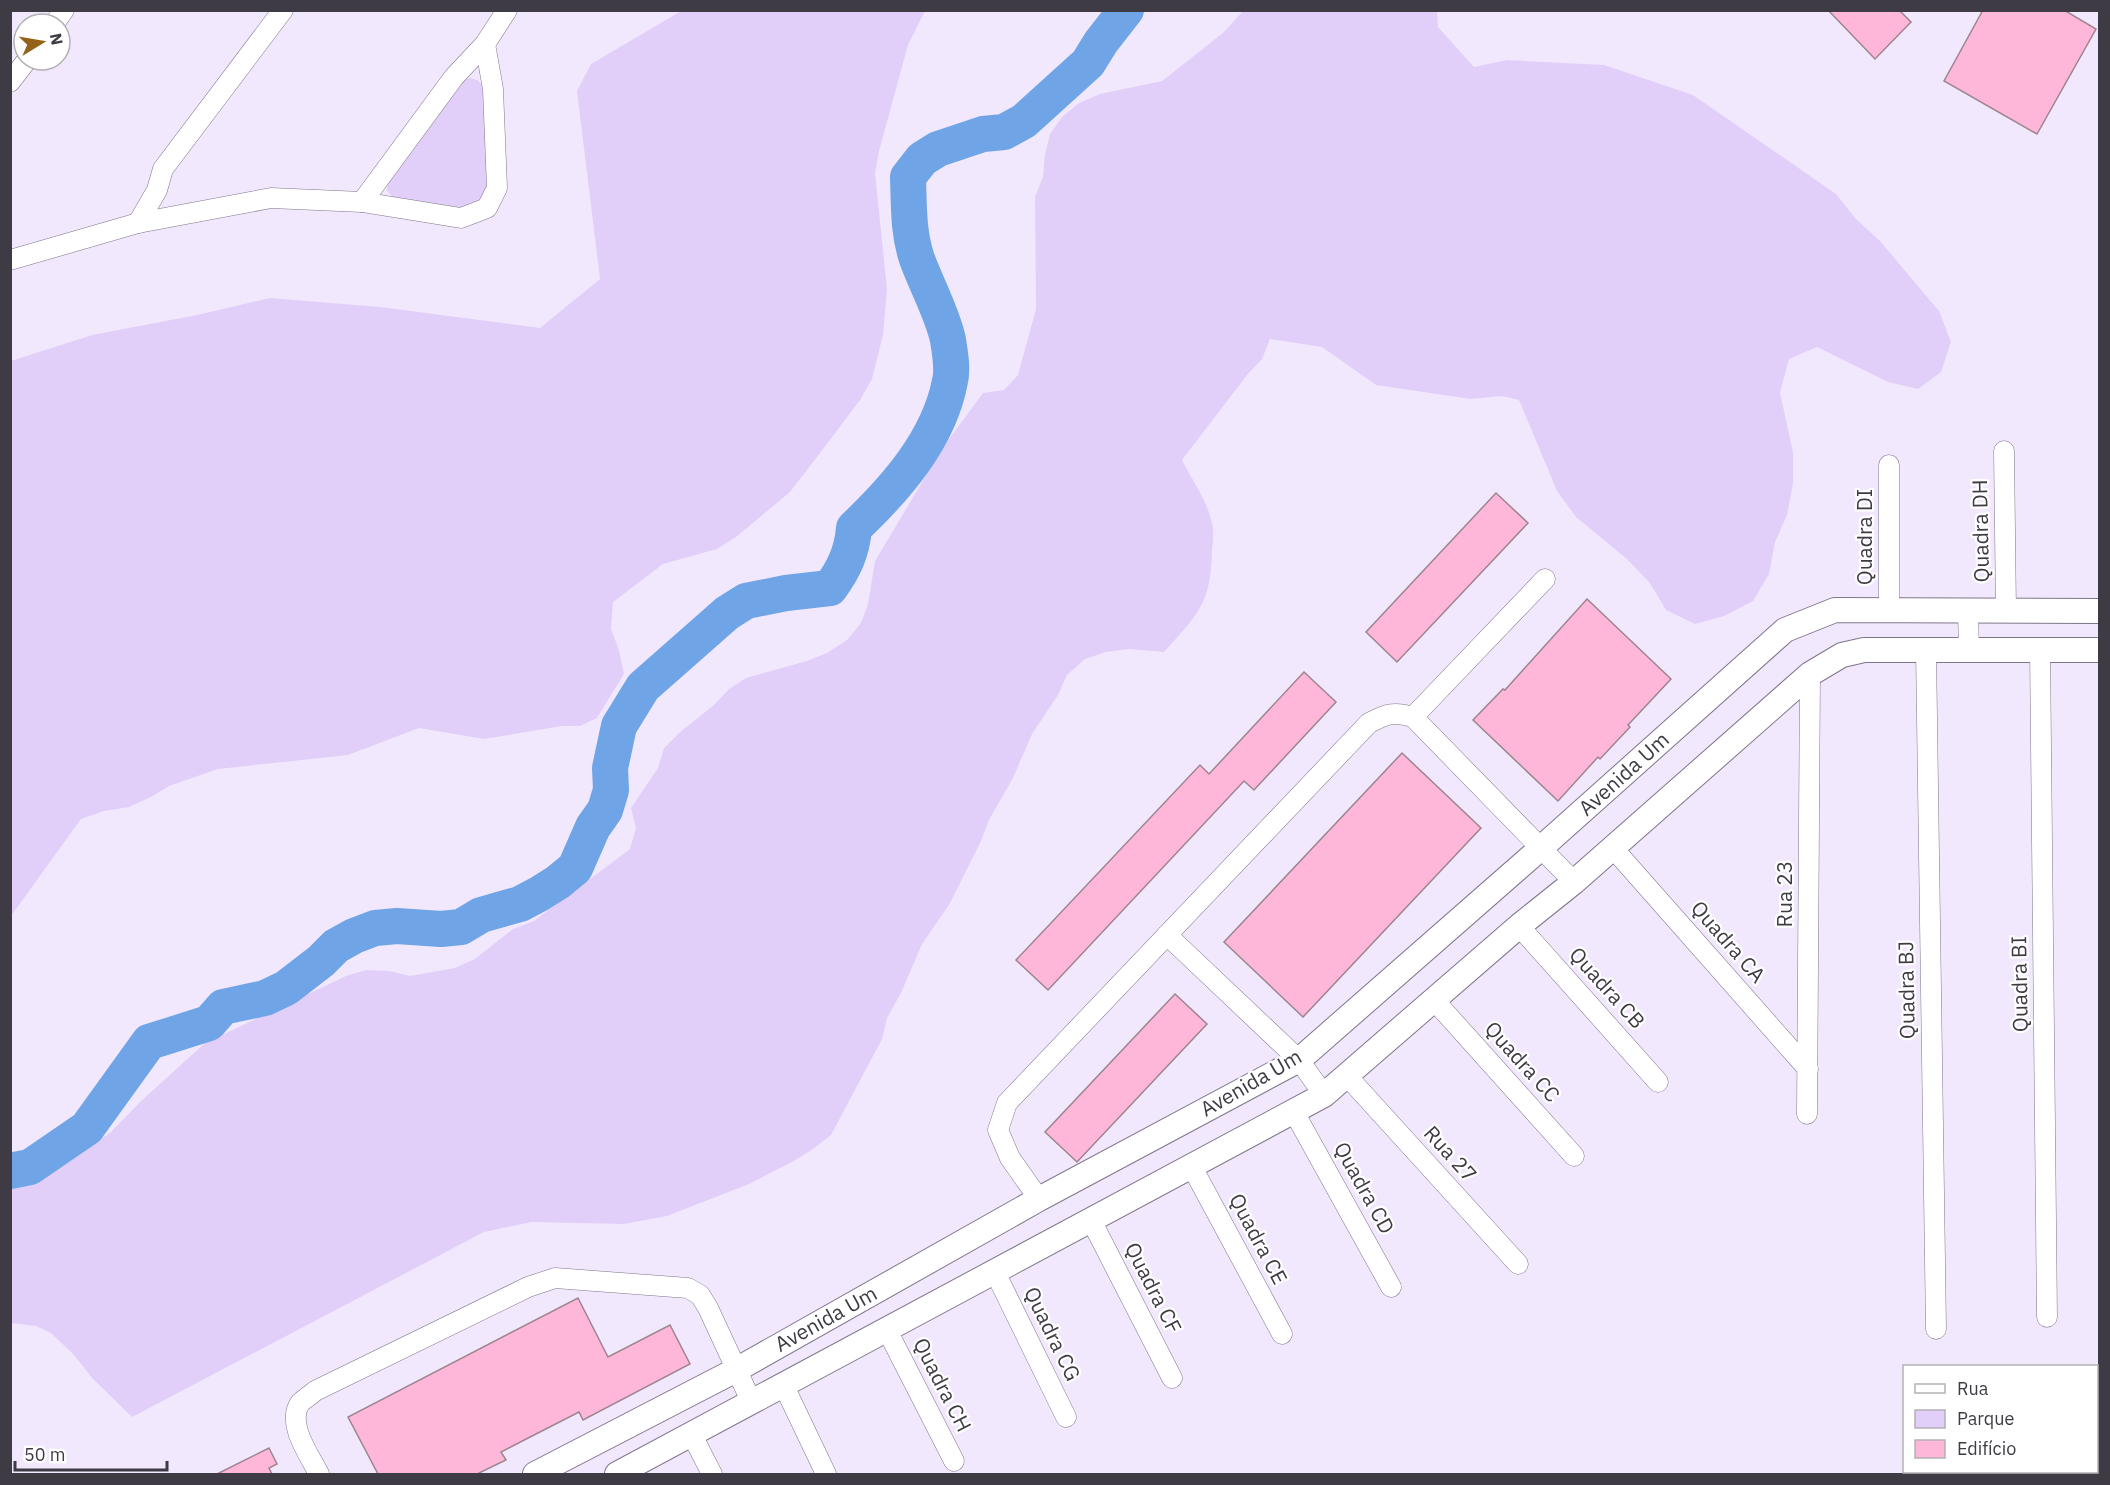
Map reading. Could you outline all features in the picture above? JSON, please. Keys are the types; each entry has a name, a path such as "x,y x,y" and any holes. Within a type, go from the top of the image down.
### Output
{"street":[{"path":"138,223 158,190 163,169 282,10"},
{"path":"362,202 454,77 485,44 505,11"},
{"path":"10,261 138,223 271,198 362,202 461,218 487,208 496,188 493,89 485,44"},
{"name":"Quadra DH","path":"2004,451 2006,611"},
{"name":"Quadra DI","path":"1889,465 1889,610"},
{"path":"1413,717 1545,579"},
{"name":"Avenida Um","path":"535,1474 736,1370 1039,1199 1299,1060 1785,630 1835,610 2100,611"},
{"path":"1968,610 1969,650"},
{"name":"Avenida Um","path":"617,1474 1324,1095 1519,926 1574,882 1810,674 1842,655 1864,650 2100,651"},
{"name":"Quadra BJ","path":"1926,650 1936,1329"},
{"name":"Quadra BI","path":"2040,650 2047,1317"},
{"name":"Rua 23","path":"1808,1114 1810,674"},
{"path":"1039,1199 1010,1158 998,1130 1007,1103 1369,723 1386,714 1399,712 1413,717 1574,882"},
{"name":"Quadra CA","path":"1612,847 1808,1069"},
{"name":"Quadra CB","path":"1519,926 1658,1082"},
{"path":"1167,935 1299,1060 1324,1095"},
{"name":"Quadra CC","path":"1434,1000 1574,1156"},
{"name":"Rua 27","path":"1347,1076 1518,1264"},
{"name":"Quadra CD","path":"1294,1112 1391,1287"},
{"name":"Quadra CE","path":"1192,1167 1282,1334"},
{"name":"Quadra CF","path":"1091,1220 1172,1378"},
{"name":"Quadra CG","path":"995,1272 1066,1417"},
{"path":"319,1474 298,1431 295,1417 300,1404 315,1391 528,1287 555,1278 688,1288 700,1295 752,1402"},
{"name":"Quadra CH","path":"887,1330 954,1461"},
{"path":"784,1386 826,1474"},
{"path":"692,1435 712,1474"}],"green space":[{"path":"683,10 925,11 908,45 875,173 887,289 883,335 872,379 860,400 790,492 736,537 717,549 663,564 613,602 611,629 619,650 624,674 597,718 580,726 562,726 484,739 419,728 348,755 218,769 169,786 129,807 104,811 81,819 11,916 11,361 92,335 270,298 380,307 540,328 600,279 577,91 591,64"},
{"path":"1243,11 1437,11 1438,27 1474,67 1507,60 1604,65 1693,95 1836,194 1855,218 1880,241 1939,311 1951,342 1941,372 1918,389 1888,382 1817,347 1789,359 1780,393 1793,452 1793,484 1787,515 1775,542 1769,574 1753,601 1724,616 1695,624 1666,610 1650,583 1627,559 1576,517 1557,491 1519,400 1502,396 1471,399 1376,385 1322,347 1270,339 1262,359 1247,375 1182,460 1203,498 1213,526 1209,583 1200,607 1186,628 1164,652 1129,649 1106,652 1085,659 1067,675 1058,695 1032,734 1013,778 990,818 949,905 922,944 901,993 887,1018 882,1039 831,1135 792,1162 749,1184 667,1216 624,1224 532,1222 484,1232 132,1417 51,1333 36,1326 11,1323 11,1189 57,1170 111,1132 141,1101 205,1043 346,976 366,970 389,971 410,976 455,968 475,959 513,929 534,921 630,849 636,828 631,808 658,768 664,748 679,733 714,705 729,689 746,678 807,661 827,653 847,640 861,623 868,604 875,561 943,447 983,393 1004,390 1018,375 1036,309 1035,197 1043,177 1050,134 1062,117 1079,103 1100,94 1162,81 1223,33"},
{"path":"470,78 477,80 483,86 489,184 484,198 470,207 460,208 393,198 387,190 387,180 464,80"}],"building":[{"path":"1828,10 1899,10 1911,22 1875,59"},
{"path":"1983,10 2064,10 2096,29 2037,134 1944,81"},
{"path":"1496,493 1528,523 1397,662 1366,632"},
{"path":"1587,599 1671,679 1628,725 1630,727 1600,759 1598,757 1558,801 1473,720 1503,689 1505,690"},
{"path":"1304,672 1336,702 1254,790 1244,781 1048,990 1016,960 1200,765 1209,774"},
{"path":"1402,753 1481,828 1303,1017 1224,942"},
{"path":"1175,994 1207,1024 1077,1162 1045,1132"},
{"path":"578,1298 608,1357 670,1325 690,1364 583,1420 579,1412 501,1452 506,1460 477,1474 378,1474 348,1417"},
{"path":"269,1448 277,1464 269,1468 272,1474 217,1474"}],"waterway":[{"path":"10,1171 30,1167 87,1128 149,1042 209,1023 223,1007 265,998 286,988 321,961 336,946 354,936 375,928 397,926 441,929 461,927 481,915 520,904 558,882 575,868 593,827 605,810 611,790 610,768 619,726 643,687 727,613 746,601 830,588 846,560 854,528 899,480 926,443 936,423 950,381 950,356 942,320 914,249 908,177 922,159 938,149 983,134 1004,132 1024,121 1088,63 1126,10"}]}
